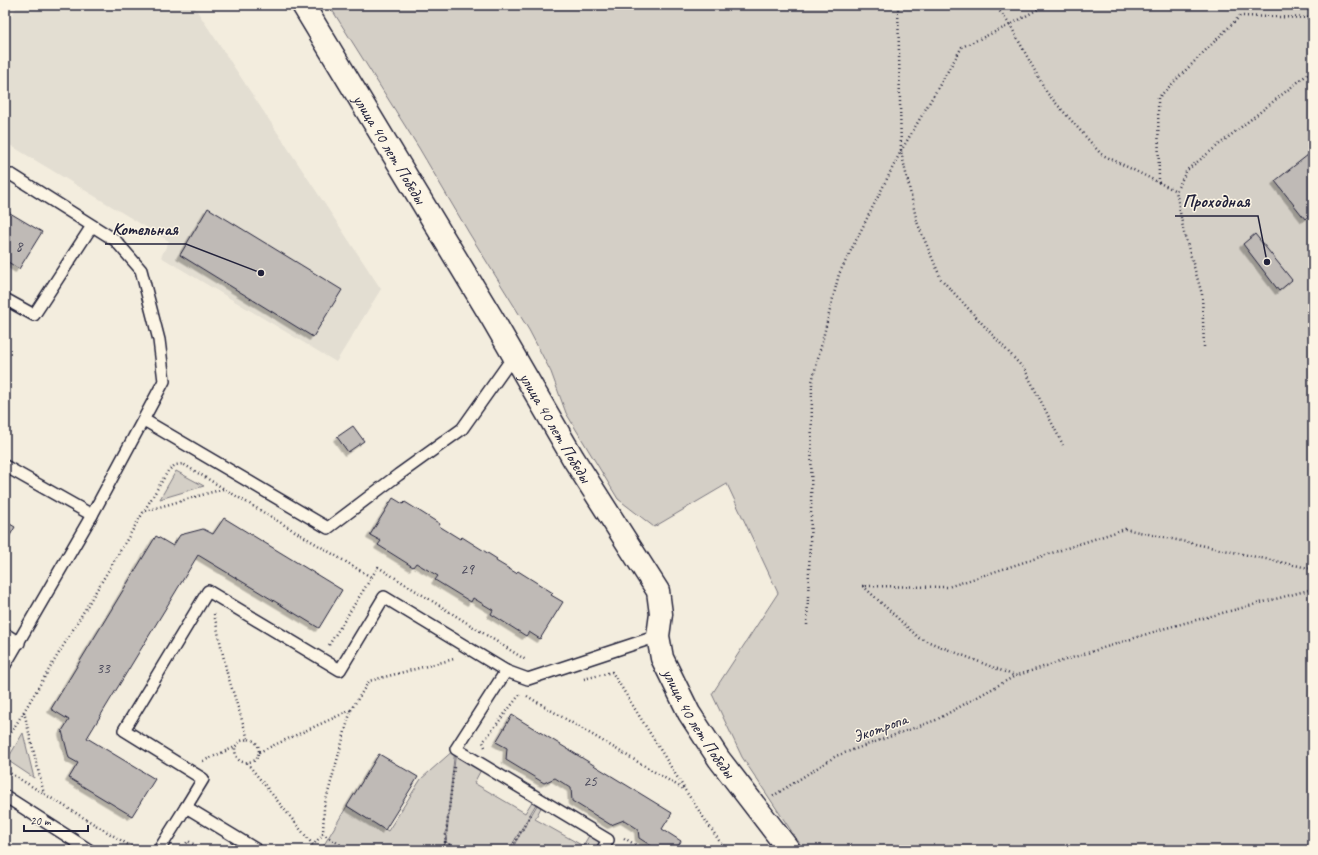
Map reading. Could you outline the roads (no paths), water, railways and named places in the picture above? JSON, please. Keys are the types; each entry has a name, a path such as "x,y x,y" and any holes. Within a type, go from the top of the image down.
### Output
{"street":[{"name":"улица 40 лет Победы","path":"303,5 492,318 513,357 573,458 658,591 660,614 658,636 662,658 688,713 719,759 789,850"}],"lane":[{"path":"5,176 12,175 115,240 141,270 159,340 164,381 92,515 5,665"},
{"path":"5,299 34,315 92,226"},
{"path":"144,420 328,528 462,429 513,357"},
{"path":"5,466 92,515"},
{"path":"159,850 203,779 124,730 208,590 340,670 384,597 506,671 528,679 658,636"},
{"path":"5,634 19,643"},
{"path":"506,671 456,749 608,840 602,850"},
{"path":"5,796 89,850"},
{"path":"186,807 257,850"}],"place":[{"name":"Проходная","path":"1267,262"},
{"name":"Котельная","path":"261,273"}]}
